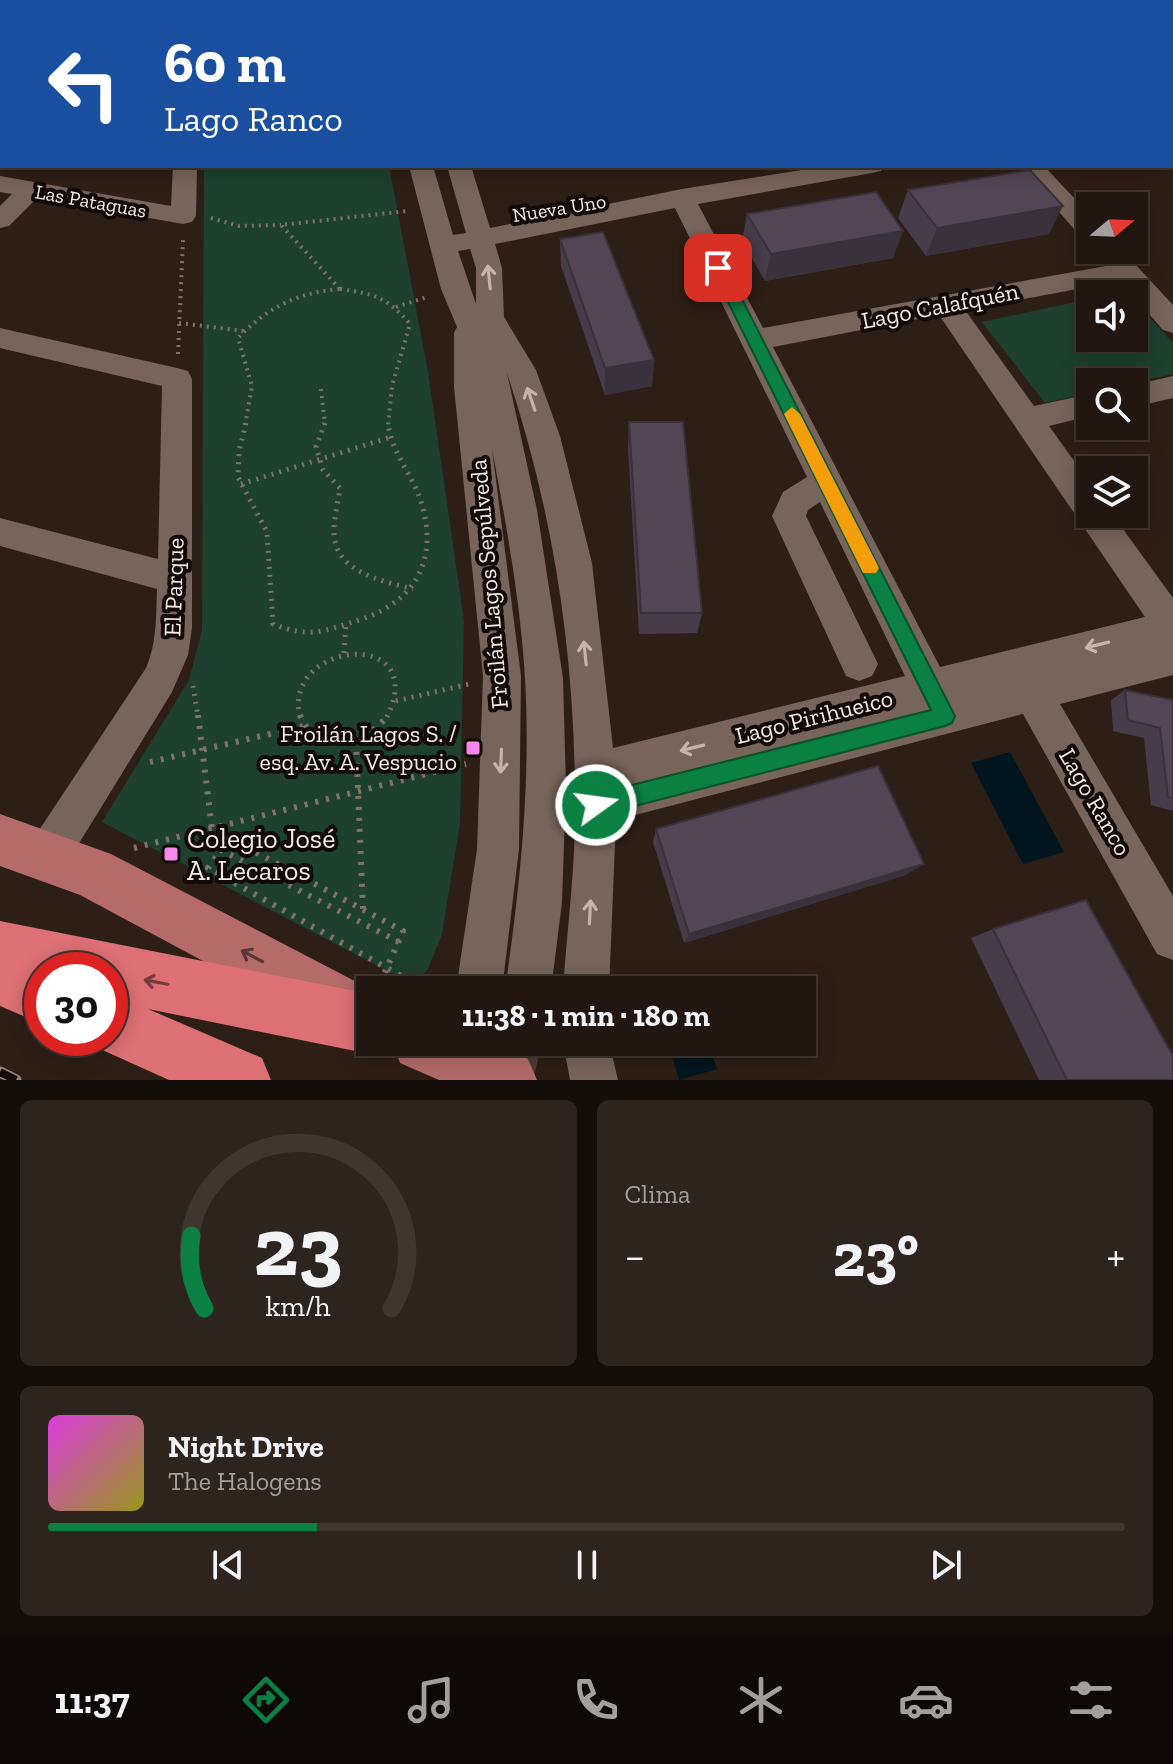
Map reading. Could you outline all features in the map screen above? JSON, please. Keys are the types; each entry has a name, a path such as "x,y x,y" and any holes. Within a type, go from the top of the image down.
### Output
{"highway":[{"path":"0,950 24,955"},
{"path":"128,974 356,1006"},
{"path":"0,976 24,986"},
{"path":"128,1031 240,1080"}],"main road":[{"path":"24,848 92,873 356,1000"},
{"path":"460,1056 507,1080"}],"street":[{"path":"183,216 185,168"},
{"name":"Froilán Lagos Sepúlveda","path":"422,168 438,228 479,319 491,366 520,510 544,678 546,786 540,902 530,976"},
{"name":"Froilán Lagos Sepúlveda","path":"460,168 489,268 469,387 502,676 498,849 481,976"},
{"name":"Nueva Uno","path":"438,228 478,230 618,213 682,197 860,168"},
{"path":"1033,168 1076,216"},
{"name":"Las Pataguas","path":"0,184 183,216"},
{"path":"0,220 31,190"},
{"path":"682,197 938,702"},
{"path":"1120,264 1173,323"},
{"name":"Lago Calafquén","path":"755,340 1126,271"},
{"path":"946,304 1076,489"},
{"name":"Froilán Lagos Sepúlveda","path":"479,319 521,370 544,436 575,563 592,719 595,789 587,976"},
{"path":"0,338 177,379"},
{"name":"El Parque","path":"24,848 101,773 166,668 173,642 177,379"},
{"path":"1148,393 1173,387"},
{"path":"1026,419 1076,408"},
{"path":"826,482 795,501 789,516 859,664"},
{"path":"1103,528 1173,627"},
{"path":"0,532 175,579"},
{"name":"Lago Pirihueico","path":"595,789 1025,680 1173,627"},
{"name":"Lago Pirihueico","path":"1025,680 1173,658"},
{"name":"Lago Ranco","path":"1025,680 1173,938"},
{"path":"589,1056 594,1080"}],"path":[{"path":"177,379 183,216 195,212 239,226 438,228"},
{"path":"281,225 340,289"},
{"path":"340,289 375,294 396,307 410,324 406,347 389,398 387,425 396,456 419,494 426,521 423,571 414,589 387,612 301,634 273,624 268,592 267,529 252,508 241,484 238,456 246,424 251,373 238,338 244,331 276,306 299,296 340,289"},
{"path":"179,323 244,331"},
{"path":"321,389 325,428 316,447 323,470 340,488 334,534 341,557 369,577 414,589"},
{"path":"241,484 391,437"},
{"path":"344,653 346,624"},
{"path":"362,652 385,662 396,684 396,701 377,730 356,741 326,741 313,735 304,726 299,704 305,682 321,663 344,653 362,652"},
{"path":"191,672 204,750 212,829"},
{"path":"396,701 502,676"},
{"path":"101,773 304,726"},
{"path":"356,741 363,910"},
{"path":"129,849 502,755"},
{"path":"212,829 403,931 386,976"},
{"path":"399,942 221,850 208,868 401,976"}],"green space":[{"path":"204,168 389,168 428,372 464,621 460,823 442,934 428,969 421,976 397,976 102,822 189,680 202,630"},
{"path":"1076,302 1076,352 1148,352 1148,315 1173,343 1173,374 1148,380 1148,368 1076,368 1076,396 1045,403 982,322"}],"water":[{"path":"1010,752 1064,852 1023,864 971,763"},
{"path":"672,1056 713,1056 717,1069 679,1080"}],"building":[{"path":"1030,170 1063,206 937,228 908,190"},
{"path":"876,192 903,231 771,254 747,214"},
{"path":"603,232 654,360 605,368 560,239"},
{"path":"629,422 683,422 702,613 641,613"},
{"path":"1125,690 1173,700 1173,798 1168,797 1160,728 1128,720"},
{"path":"878,766 924,864 689,934 656,829"},
{"path":"1086,900 1173,1056 1173,1080 1067,1080 993,929"}],"tunnel":[{"path":"511,1080 517,1056"}],"railway":[{"path":"0,1072 16,1080"}],"slow traffic":[{"path":"792,414 870,568"}],"place":[{"name":"Froilán Lagos S. / esq. Av. A. Vespucio","path":"473,748"},
{"name":"Colegio José A. Lecaros","path":"171,854"}],"route":[{"path":"596,805 945,716 718,268"}]}
